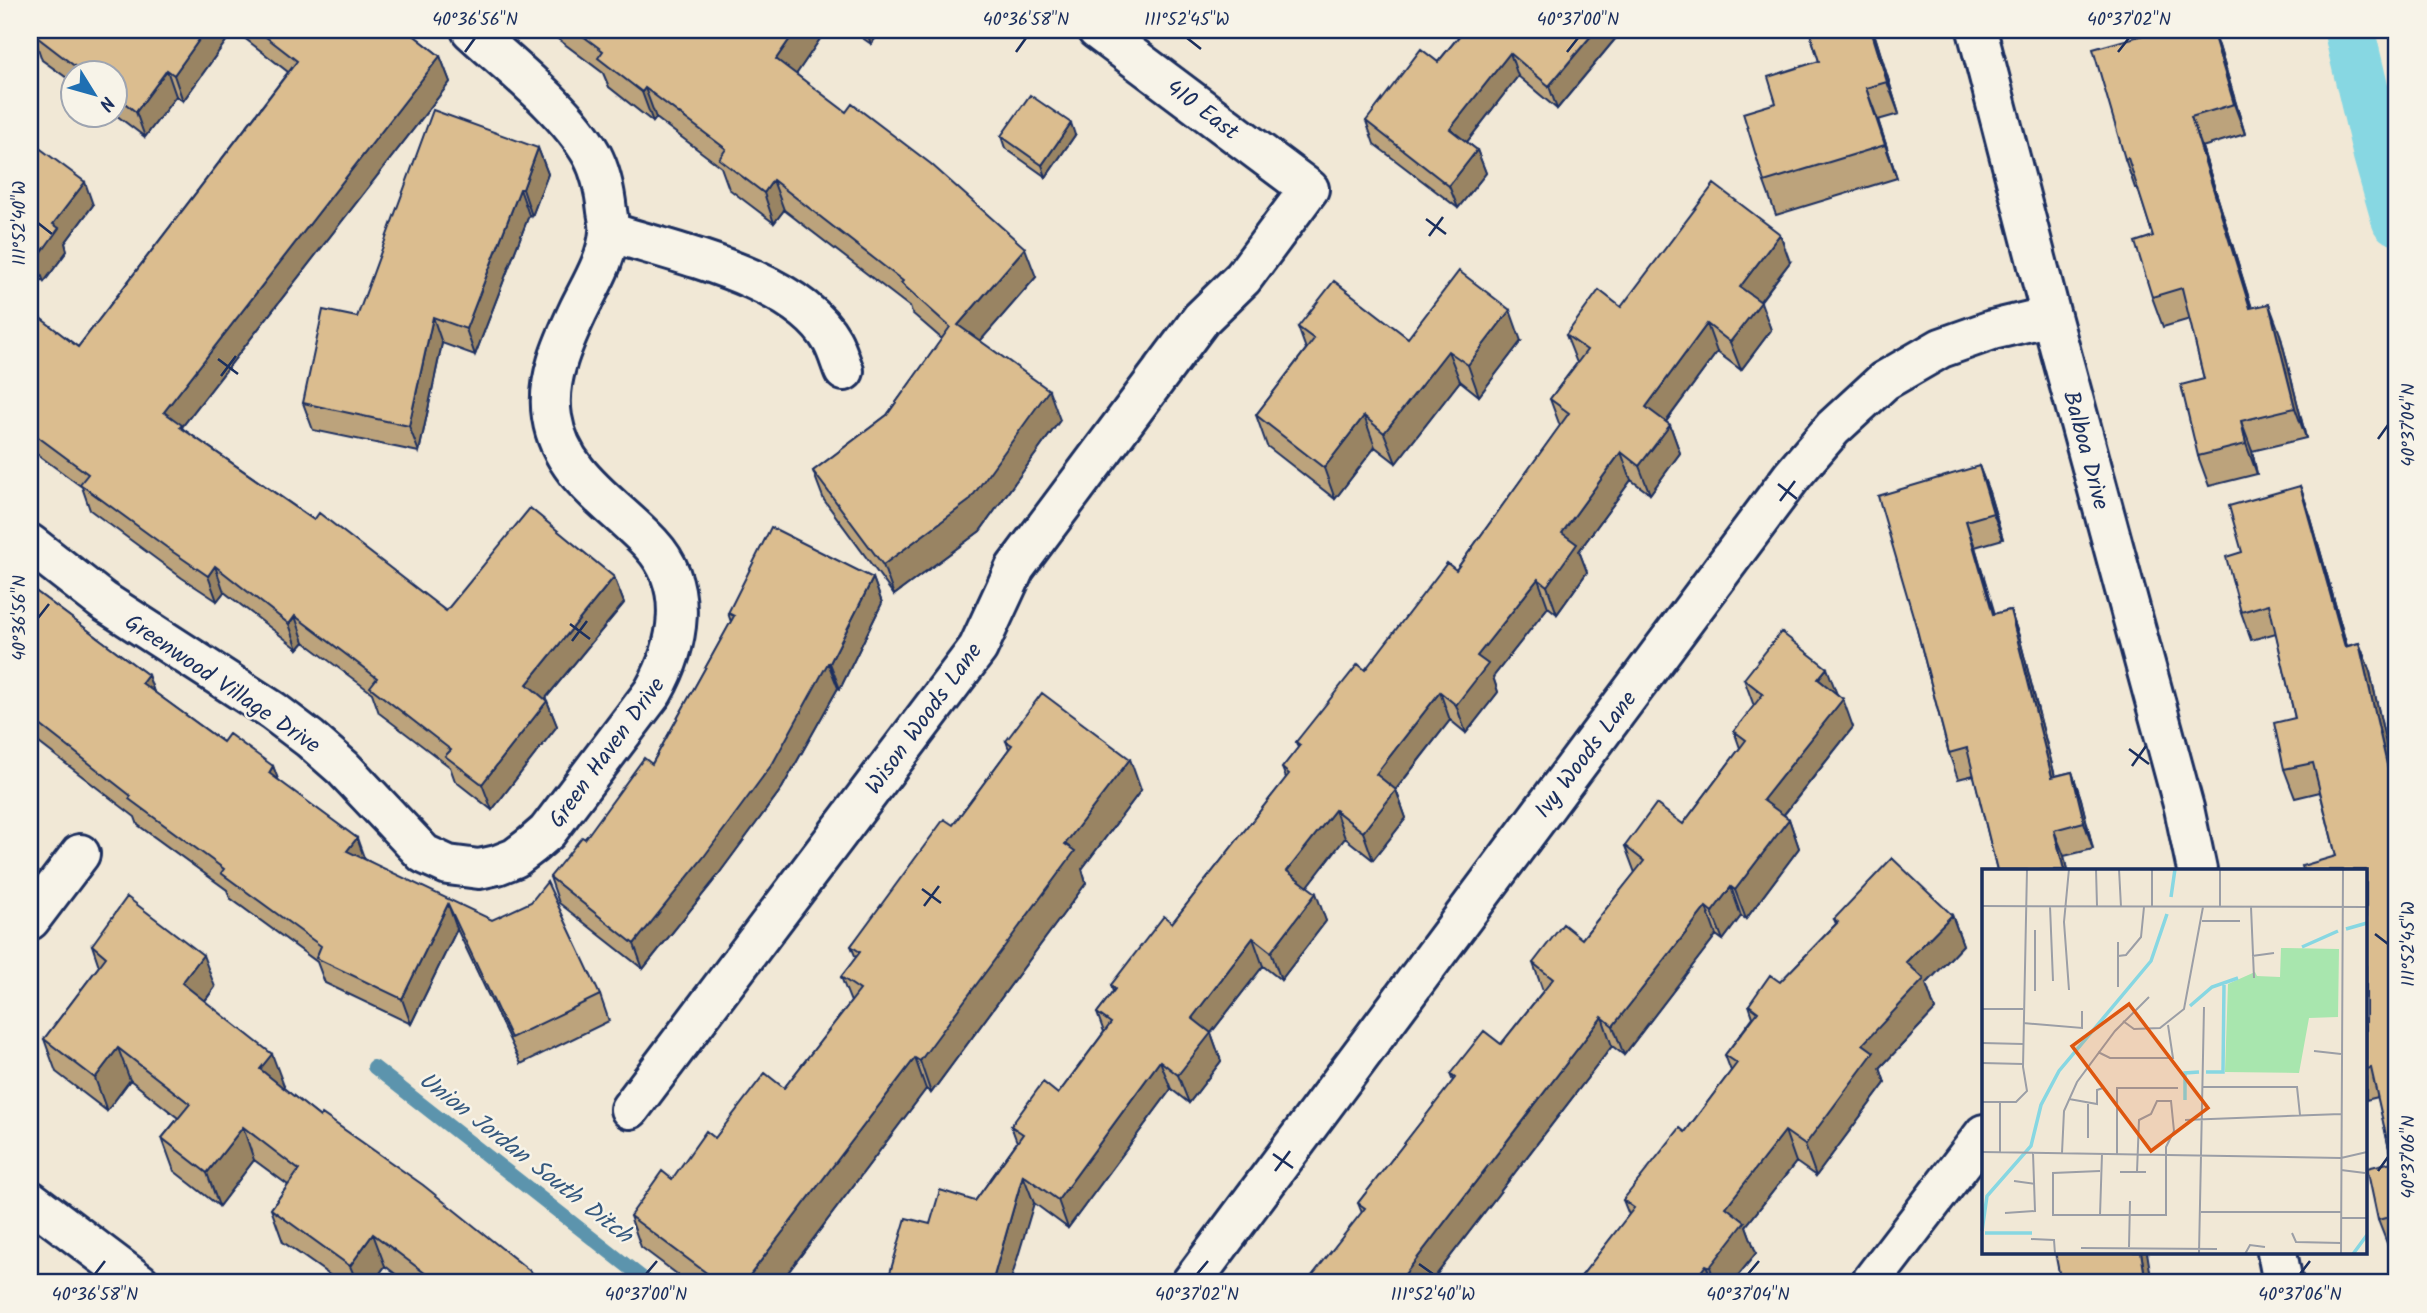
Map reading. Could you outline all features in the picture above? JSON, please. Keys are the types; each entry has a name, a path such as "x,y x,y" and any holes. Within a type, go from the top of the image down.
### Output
{"street":[{"name":"Green Haven Drive","path":"471,30 567,120 592,156 605,191 609,232 601,264 570,328 556,365 552,417 560,442 576,473 652,545 666,566 675,593 678,616 675,643 666,670 653,692 547,832 515,858 479,869"},
{"name":"410 East","path":"1097,30 1309,189"},
{"name":"Balboa Drive","path":"1977,30 2184,808 2197,869"},
{"name":"Wison Woods Lane","path":"630,1109 978,648 1015,568 1201,319 1243,278 1309,189"},
{"path":"609,232 752,278 779,291 806,310 832,340 844,371"},
{"name":"Ivy Woods Lane","path":"1191,1283 1792,476 1833,428 1884,380 1941,348 1992,330 2051,316"},
{"name":"Greenwood Village Drive","path":"30,544 103,601 273,711 310,739 343,768 424,854 448,865 479,869"},
{"path":"30,920 80,854"},
{"path":"1870,1283 1982,1137"},
{"path":"30,1200 140,1283"},
{"path":"2277,1254 2283,1283"}],"building":[{"path":"36,30 206,30 174,75 167,70 136,112 130,107 130,60 67,60 33,34"},
{"path":"257,30 407,30 440,56 164,412 182,425 180,427 314,520 319,513 446,611 530,508 614,577 527,684 547,701 482,784 445,756 451,750 370,687 377,678 295,616 289,624 215,566 208,576 173,552 80,484 88,474 30,431 30,310 78,347 297,61"},
{"path":"575,30 796,30 776,59 846,112 852,104 931,164 1025,248 958,325 1049,390 969,501 883,565 813,471 887,415 950,327 901,283 903,281 773,180 764,193 719,159 726,149 645,88 642,92 598,58 603,51"},
{"path":"1464,30 1596,30 1549,86 1510,53 1450,129 1477,150 1449,186 1366,121 1421,49 1438,62"},
{"path":"1809,30 1871,30 1887,82 1866,88 1885,145 1764,182 1743,113 1776,103 1768,77 1819,61"},
{"path":"2161,30 2212,30 2234,104 2191,117 2250,308 2269,304 2295,408 2241,421 2246,444 2198,456 2181,385 2204,379 2182,288 2152,297 2135,242 2153,236 2128,158 2125,159 2093,49"},
{"path":"1030,95 1071,123 1042,165 1001,136"},
{"path":"433,110 538,148 466,329 433,317 409,426 303,403 323,310 357,317"},
{"path":"30,141 85,182 53,224 59,228 36,260 30,255"},
{"path":"1714,184 1780,234 1740,287 1761,302 1730,342 1707,324 1646,407 1670,425 1639,466 1621,452 1562,533 1577,544 1547,586 1538,579 1477,656 1488,664 1456,705 1440,692 1376,774 1396,790 1363,832 1335,810 1287,871 1316,893 1271,952 1253,938 1192,1018 1211,1033 1178,1075 1160,1061 1058,1200 1023,1175 992,1283 887,1283 906,1218 930,1224 940,1190 975,1201 1023,1134 1011,1126 1043,1082 1058,1094 1111,1023 1097,1013 1115,989 1111,985 1164,916 1172,923 1289,774 1282,768 1300,745 1296,742 1358,664 1365,670 1447,563 1456,570 1569,413 1550,399 1587,350 1566,335 1599,290 1621,307"},
{"path":"1459,271 1510,310 1468,365 1448,351 1384,433 1364,416 1324,468 1256,415 1314,339 1298,327 1334,281 1408,338"},
{"path":"1979,466 1993,513 1966,521 1993,614 2010,610 2052,777 2072,772 2084,822 2054,830 2064,869 1997,869 1967,748 1949,753 1878,496"},
{"path":"2300,486 2345,647 2359,643 2397,798 2397,898 2393,900 2397,919 2397,1215 2378,1220 2368,1168 2392,1162 2371,1068 2368,1069 2368,869 2303,869 2302,866 2336,856 2313,763 2284,769 2274,723 2295,718 2269,604 2241,612 2226,557 2242,552 2229,506"},
{"path":"771,527 873,578 830,663 773,763 703,858 634,944 550,877 582,837 585,839 644,758 652,764 734,616 728,613"},
{"path":"30,587 148,675 142,683 223,742 229,734 273,766 269,773 357,838 347,851 492,920 531,902 547,882 600,995 511,1038 448,904 402,999 316,958 321,946 221,873 224,869 129,799 131,796 30,717"},
{"path":"1781,632 1827,668 1818,679 1843,699 1763,800 1789,819 1735,890 1731,887 1712,912 1706,907 1613,1026 1602,1017 1402,1278 1409,1283 1310,1283 1308,1281 1365,1208 1358,1203 1455,1078 1450,1074 1484,1031 1501,1044 1553,979 1533,963 1563,924 1582,939 1644,861 1625,846 1656,804 1683,824 1746,740 1734,731 1763,694 1744,679"},
{"path":"1042,693 1130,759 1065,844 1075,851 920,1061 915,1058 744,1283 720,1283 630,1216 662,1171 672,1179 706,1131 715,1138 765,1073 784,1088 860,990 841,977 860,952 851,946 944,819 953,825 1012,745 1006,741"},
{"path":"1892,858 1952,915 1906,962 1924,979 1863,1044 1874,1052 1805,1145 1785,1131 1726,1207 1745,1222 1710,1267 1706,1265 1692,1283 1576,1283 1634,1208 1623,1200 1680,1128 1685,1132 1737,1063 1725,1055 1758,1012 1749,1005 1770,975 1780,982 1838,922 1834,919"},
{"path":"127,897 203,955 182,983 272,1054 260,1069 320,1117 322,1114 423,1185 545,1283 438,1283 373,1234 350,1266 271,1209 299,1170 243,1127 207,1173 162,1138 190,1104 118,1048 95,1078 44,1039 106,957 92,945"},
{"path":"2055,1254 2141,1254 2146,1283 2061,1283"}],"waterway":[{"path":"2349,30 2397,220"},
{"name":"Union Jordan South Ditch","path":"374,1067 649,1283"}]}
